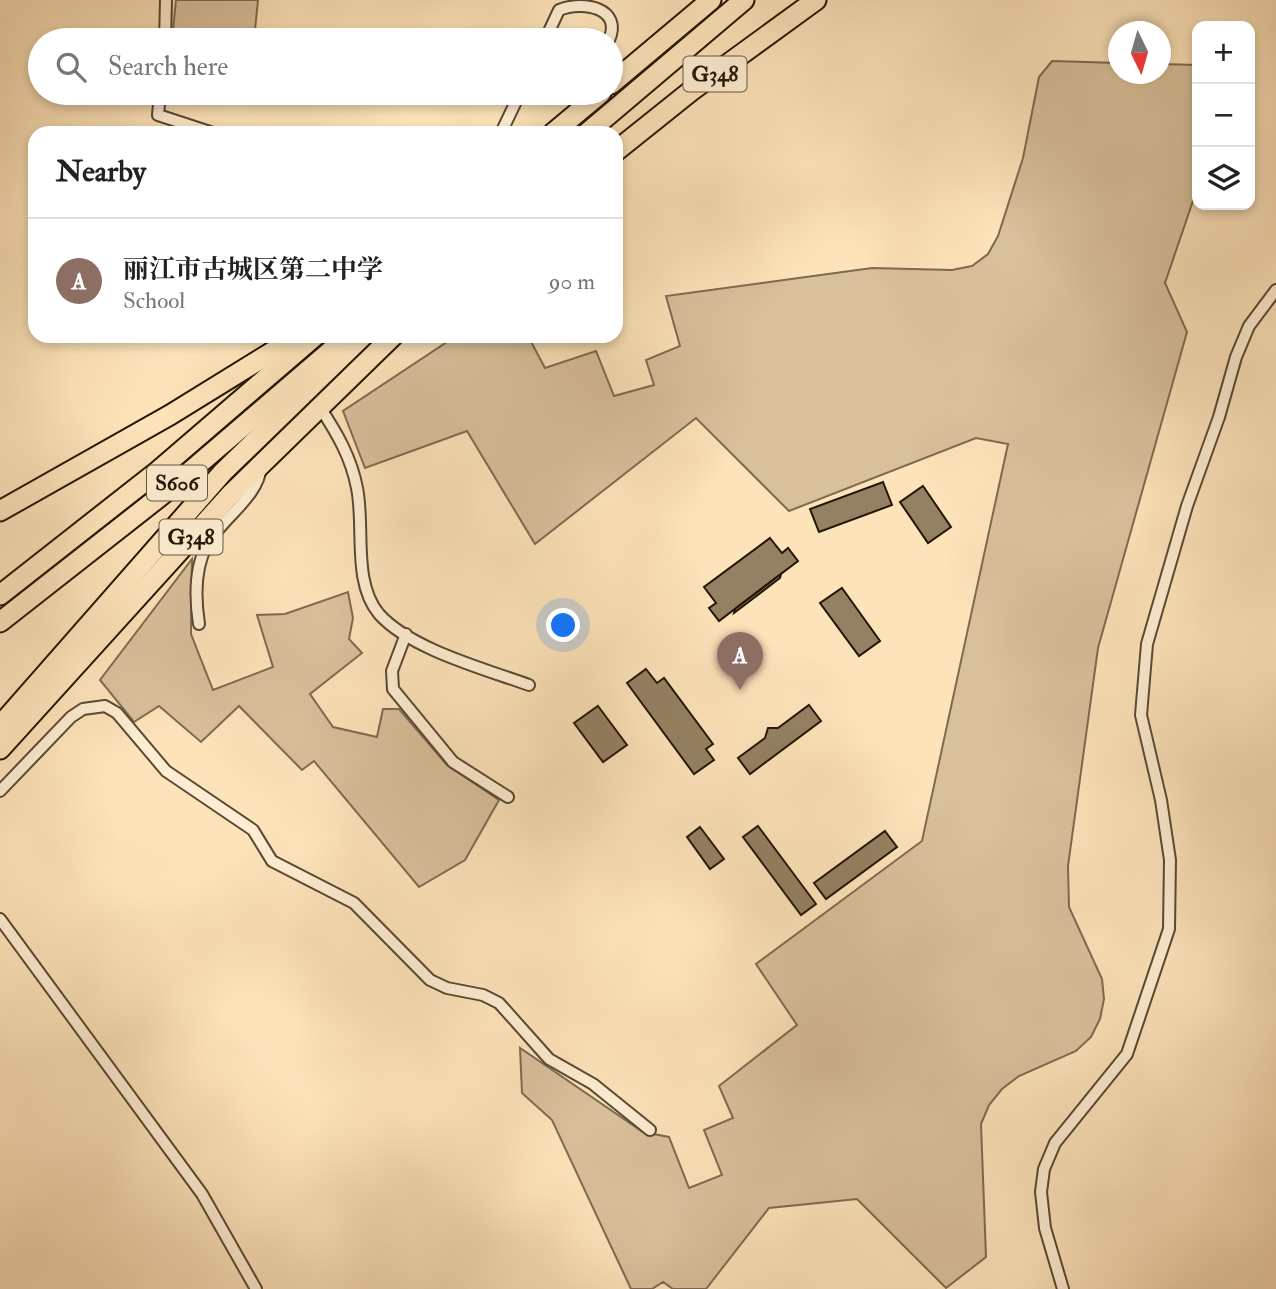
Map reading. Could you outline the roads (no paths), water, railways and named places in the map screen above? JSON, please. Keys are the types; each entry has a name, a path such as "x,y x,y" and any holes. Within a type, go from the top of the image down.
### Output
{"highway":[{"path":"623,75 711,0"},
{"path":"623,103 744,0"},
{"name":"G348","path":"623,145 691,91 816,0"},
{"path":"561,126 587,105"},
{"path":"595,126 620,105"},
{"path":"0,511 170,415 287,343"},
{"name":"S606","path":"0,595 158,471 307,343"},
{"name":"S606","path":"0,622 172,487 340,343"},
{"path":"0,726 223,472 356,343"},
{"name":"G348","path":"0,749 261,464 386,343"}],"street":[{"path":"165,28 166,0"},
{"path":"551,28 559,10 582,2 594,4 606,11 612,28"},
{"path":"159,105 159,115 192,126"},
{"path":"504,126 514,105"},
{"path":"1063,1289 1044,1219 1041,1192 1044,1169 1055,1143 1127,1054 1169,929 1170,860 1141,715 1147,643 1187,506 1219,417 1236,357 1250,326 1276,290"},
{"path":"319,406 343,441 353,470 360,509 368,594 378,612 406,634 444,655 529,685"},
{"path":"199,624 196,594 201,557 212,537 260,479 261,464"},
{"path":"406,634 391,676 395,693 453,762 508,797"},
{"path":"0,791 71,717 83,709 105,706 117,713 166,771 253,830 272,861 354,903 430,980 447,988 483,995 499,1003 549,1059 593,1084 650,1130"},
{"path":"0,919 202,1194 256,1289"}],"tunnel":[{"path":"571,105 579,115"}],"place":[{"name":"丽江市古城区第二中学","path":"740,690"}]}
